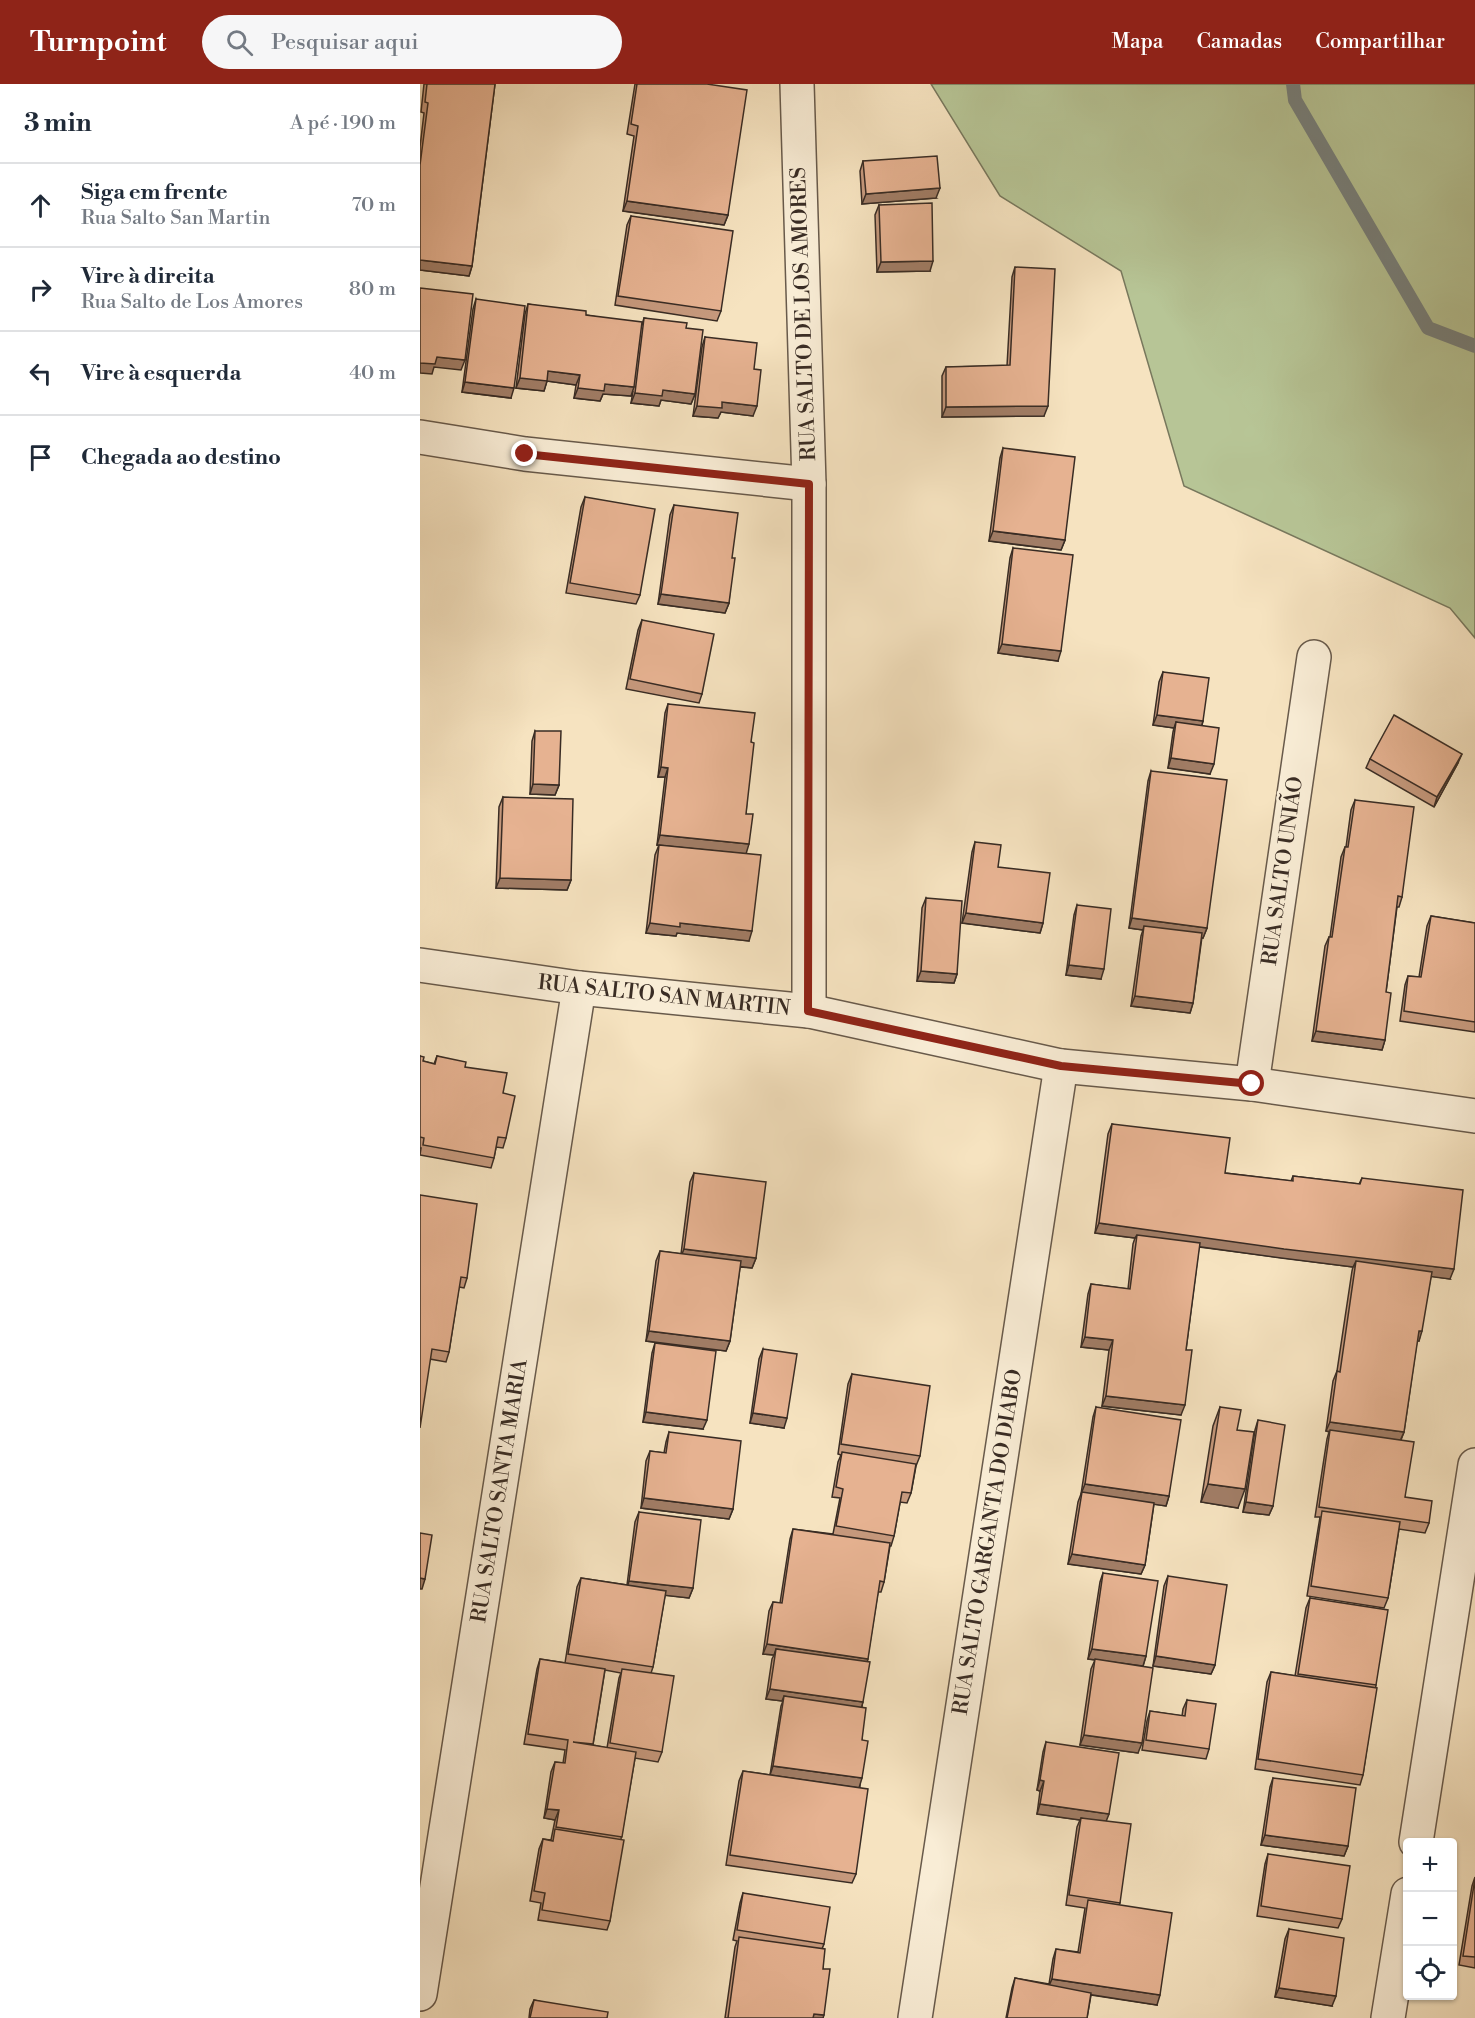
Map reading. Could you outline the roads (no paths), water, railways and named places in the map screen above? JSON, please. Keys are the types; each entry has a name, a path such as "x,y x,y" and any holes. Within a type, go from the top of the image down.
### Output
{"street":[{"name":"RUA SALTO DE LOS AMORES","path":"797,84 809,484 808,1011"},
{"path":"420,437 525,454 809,484"},
{"name":"RUA SALTO UNIÃO","path":"1252,1084 1314,657"},
{"name":"RUA SALTO SAN MARTIN","path":"420,965 579,988 808,1011 1061,1066 1252,1084 1475,1116"},
{"name":"RUA SALTO SANTA MARIA","path":"420,1994 579,988"},
{"name":"RUA SALTO GARGANTA DO DIABO","path":"915,2018 1061,1066"},
{"path":"1417,1838 1475,1465"},
{"path":"1388,2018 1403,1920"}],"waterway":[{"path":"1293,84 1295,100 1428,328 1475,346"}]}
